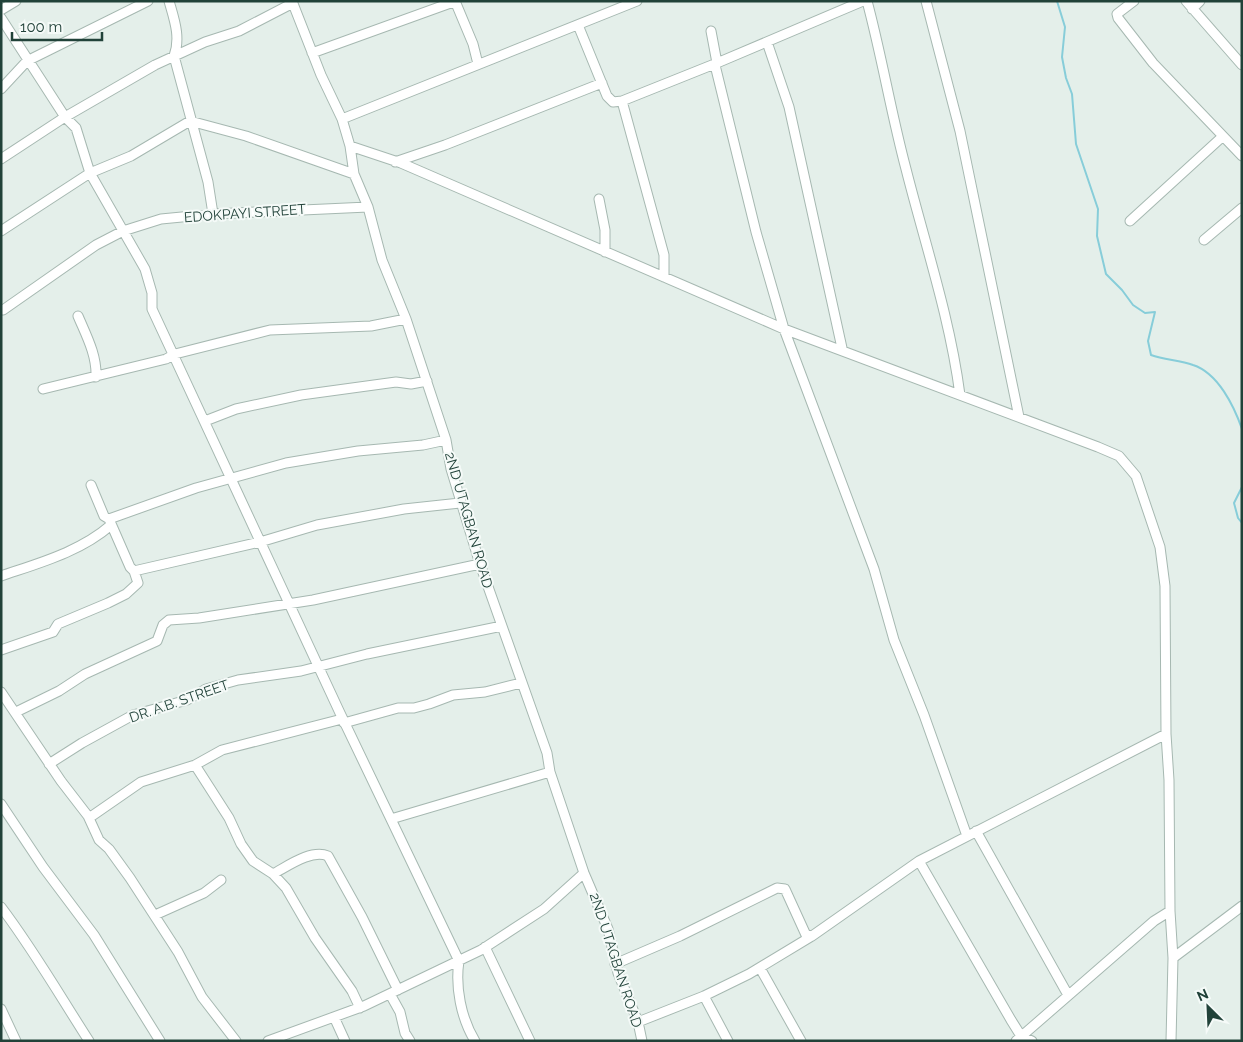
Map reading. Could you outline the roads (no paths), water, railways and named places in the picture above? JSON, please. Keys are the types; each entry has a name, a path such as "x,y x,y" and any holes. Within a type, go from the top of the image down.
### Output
{"street":[{"path":"1,10 16,1"},
{"path":"1,89 27,61 148,1"},
{"path":"169,1 178,35 178,47 174,56 208,182 213,214"},
{"path":"312,54 455,1 473,44 478,64"},
{"path":"342,120 637,1"},
{"path":"578,25 607,96 613,102 622,101 716,64 863,1"},
{"path":"867,1 882,59 905,166 947,324 960,395"},
{"path":"926,1 960,131 1019,417"},
{"path":"1134,1 1117,14 1118,18 1153,63 1242,156"},
{"path":"1200,1 1189,5 1240,59"},
{"path":"1,159 65,117 174,56 239,31 293,2"},
{"name":"2ND UTAGBAN ROAD","path":"293,2 312,54 342,120 350,146 354,174 368,207 382,260 406,319 446,440 460,503 521,683 547,753 550,772 584,873 608,929 615,964 638,1022 642,1041"},
{"path":"1,18 27,61 65,117 76,128 90,173 145,268 152,293 152,309 175,354 343,721 459,961 456,980 463,1014 475,1041"},
{"path":"711,31 716,64 756,232 784,329 874,569 894,640 924,715 967,836"},
{"path":"767,42 789,107 842,348"},
{"path":"395,162 445,145 602,83"},
{"path":"622,101 664,255 664,277"},
{"path":"1,231 90,173 131,156 190,121 246,136 354,174"},
{"path":"1130,221 1222,137"},
{"path":"350,146 395,162 784,329 1119,456 1136,476 1160,547 1166,586 1166,734 1169,780 1170,911 1173,958 1171,1041"},
{"path":"599,199 605,230 605,252"},
{"name":"EDOKPAYI STREET","path":"3,310 96,245 122,231 161,219 213,214 368,207"},
{"path":"1204,240 1242,208"},
{"path":"78,316 97,367 96,376"},
{"path":"43,389 166,359 175,354 270,330 371,326 406,319"},
{"path":"205,421 236,409 301,395 396,382 411,384 426,381"},
{"path":"1,576 60,555 96,538 110,522 230,477 305,459 423,445 446,440"},
{"path":"1,650 53,632 58,624 126,594 138,583 110,522 104,516 91,485"},
{"path":"134,571 260,542 317,525 404,509 460,503"},
{"path":"16,712 59,691 85,674 157,641 163,625 169,620 199,618 289,603 446,573 480,564"},
{"name":"DR. A.B. STREET","path":"49,764 82,743 133,715 187,700 206,689 269,675 301,671 502,626"},
{"path":"89,818 141,782 195,765 222,750 238,745 398,708 414,708 453,695 485,692 521,683"},
{"path":"1,692 49,764 89,818 99,840 130,878 178,952 202,997 236,1041"},
{"path":"638,1022 704,996 760,968 812,936 919,861 1166,734"},
{"path":"195,765 229,818 240,844 253,860 273,874 286,888 315,938 352,991 360,1008"},
{"path":"391,819 413,815 461,797 550,772"},
{"path":"1,804 94,935 160,1041"},
{"path":"976,832 1068,995"},
{"path":"273,874 301,860 322,854 328,856 362,917 394,992 405,1033 410,1041"},
{"path":"919,861 1019,1038 1032,1041"},
{"path":"271,1040 360,1008 459,961 485,947 544,909 584,873"},
{"path":"154,915 204,893 221,880"},
{"path":"615,964 680,936 777,888 785,889 806,934 812,936"},
{"path":"1173,958 1242,906"},
{"path":"1,907 24,938 42,969 90,1041"},
{"path":"1019,1038 1154,921 1170,911"},
{"path":"485,947 530,1041"},
{"path":"760,968 801,1041"},
{"path":"441,969 456,980"},
{"path":"704,996 728,1041"},
{"path":"1,1009 16,1041"},
{"path":"334,1017 345,1041"}],"waterway":[{"path":"1057,1 1065,27 1062,57 1066,78 1072,94 1076,144 1098,209 1097,236 1106,274 1122,290 1133,305 1145,313 1155,312 1148,341 1151,355 1193,365 1210,375 1230,401 1242,429"},
{"path":"1242,487 1234,503 1238,518 1242,523"}]}
